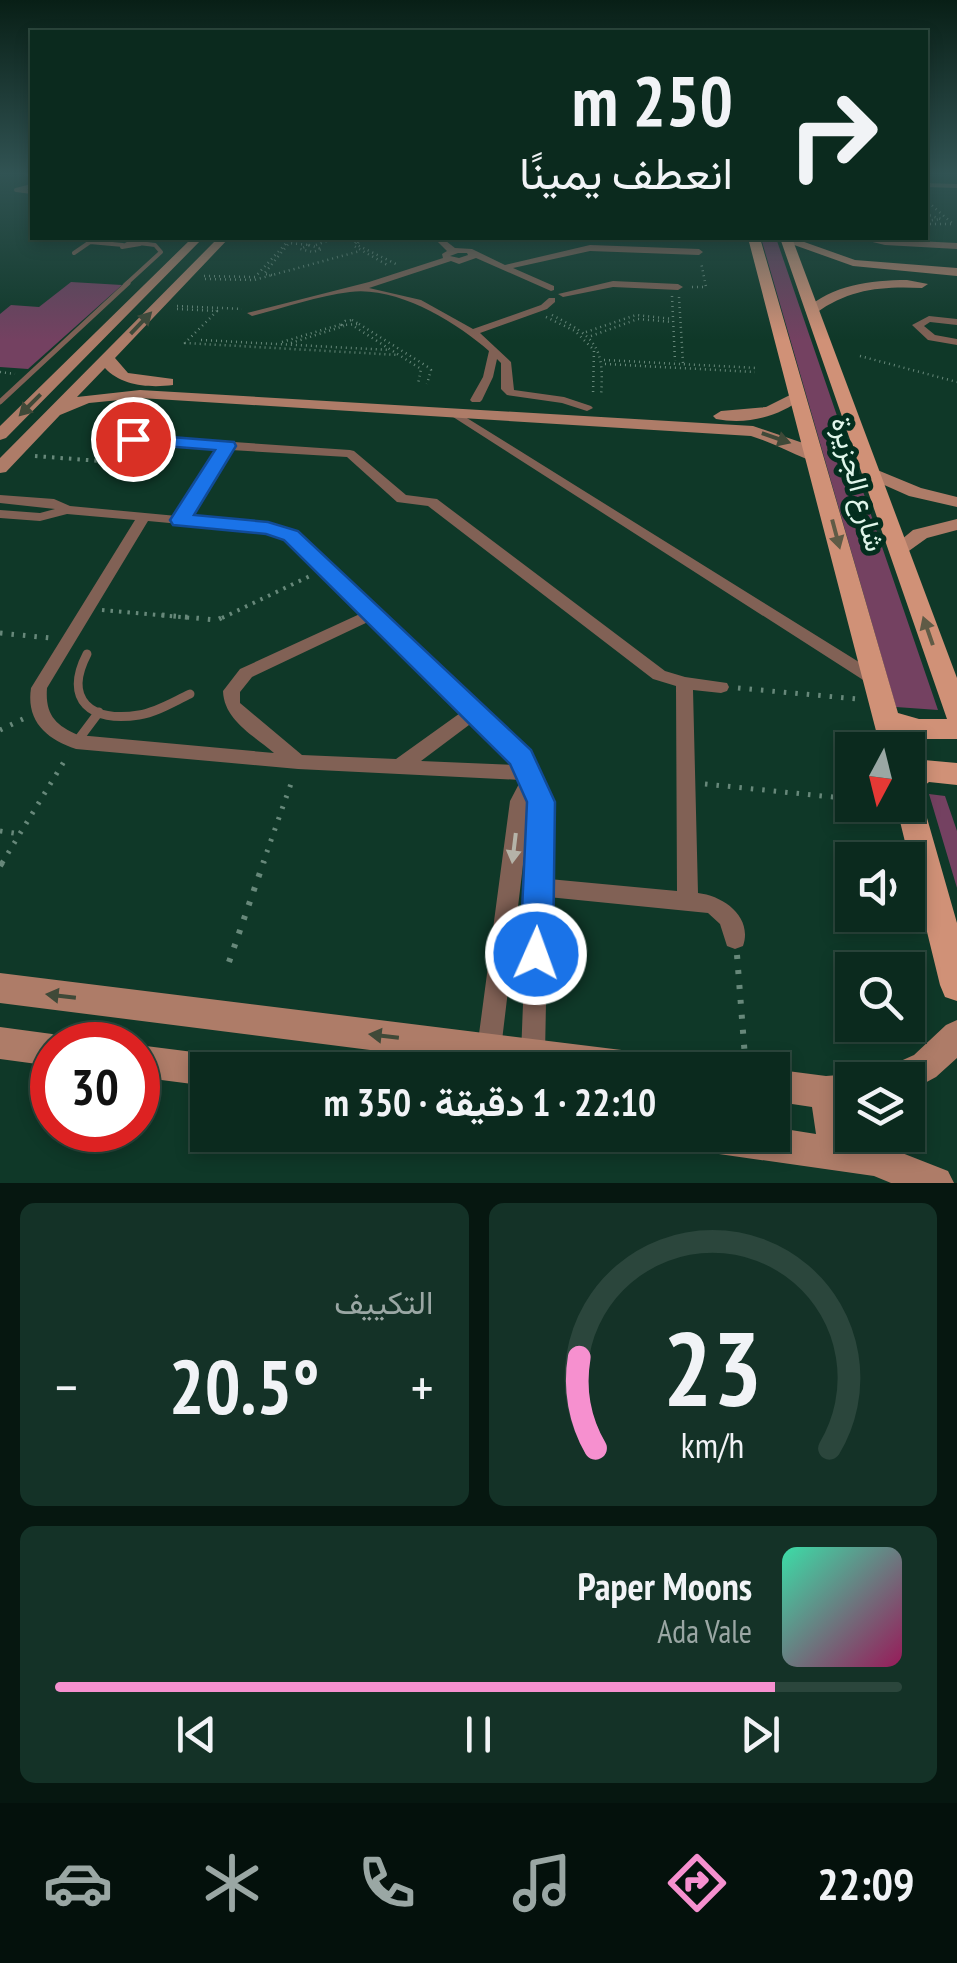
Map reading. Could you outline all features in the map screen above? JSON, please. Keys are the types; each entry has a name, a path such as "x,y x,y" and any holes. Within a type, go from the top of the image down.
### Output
{"main road":[{"name":"شارع الجزيرة","path":"755,240 891,732"},
{"name":"شارع الجزيرة","path":"788,240 957,713"},
{"path":"885,711 919,729 957,729"},
{"path":"925,772 957,774"},
{"path":"915,822 957,985"}],"street":[{"path":"0,434 196,240"},
{"path":"0,468 222,240"},
{"path":"440,240 451,255"},
{"path":"792,240 853,263 957,272"},
{"path":"874,240 957,246"},
{"path":"884,240 903,244"},
{"path":"471,255 486,241"},
{"path":"548,248 559,252"},
{"path":"502,268 559,252 601,248 699,252"},
{"path":"257,312 356,288 451,255 471,255 551,294"},
{"path":"471,255 535,300"},
{"path":"911,270 919,284"},
{"path":"401,294 397,284 404,273"},
{"path":"811,310 842,290 884,283 957,286"},
{"path":"469,330 551,294 614,284 674,286"},
{"path":"356,288 401,294 469,330 506,362 507,388 511,393 590,402 753,431 797,446 815,457"},
{"path":"535,300 551,294"},
{"path":"957,322 928,319 917,325 932,338 957,342"},
{"path":"476,400 488,377 494,352"},
{"path":"107,358 108,366 117,374 145,388 454,413 705,421 763,414 785,406 798,395"},
{"path":"54,412 86,399 145,388 590,402"},
{"path":"454,413 877,681"},
{"path":"110,462 130,439 354,456 402,498 432,502 659,675 684,683 721,686"},
{"path":"180,520 227,446"},
{"path":"870,472 915,492 957,502"},
{"path":"0,499 54,503 67,510"},
{"path":"0,514 40,516 67,510 284,532 522,758 541,802 533,1052"},
{"path":"144,517 39,688 37,701 45,726 76,742 530,779"},
{"path":"899,550 920,534 957,524"},
{"path":"298,762 240,715 232,706 231,691 246,673 372,614"},
{"path":"684,683 688,902"},
{"path":"400,766 473,713"},
{"path":"489,1050 520,801 530,779"},
{"path":"539,887 688,902 724,910 732,920 735,940"},
{"path":"0,988 507,1052"},
{"path":"925,1066 957,1036"},
{"path":"0,1043 30,1047"},
{"path":"160,1064 190,1068"},
{"path":"790,1087 835,1091"},
{"path":"790,1146 835,1152"},
{"path":"836,1152 874,1160 936,1183"}],"lane":[{"path":"0,402 161,252 156,245 139,241 132,248 90,240 74,254"},
{"path":"87,654 75,678 77,692 85,704 100,712 141,715 190,694"},
{"path":"76,742 100,712"}],"path":[{"path":"289,240 255,277 201,277 249,281 360,252"},
{"path":"277,274 264,274 289,243 316,245 330,240"},
{"path":"358,240 354,246 360,252 404,273"},
{"path":"358,240 357,245 404,273"},
{"path":"309,245 300,249 313,252 322,248 316,245"},
{"path":"313,252 320,262"},
{"path":"674,286 706,287 699,252"},
{"path":"674,286 675,364"},
{"path":"674,286 683,364"},
{"path":"535,300 591,336 605,362 601,396"},
{"path":"535,300 590,343 597,356 590,402"},
{"path":"175,307 257,312"},
{"path":"218,310 185,343 288,344 310,348"},
{"path":"586,332 636,316 673,320"},
{"path":"591,336 638,319 673,320"},
{"path":"288,344 352,320 399,356 422,368 428,367"},
{"path":"272,345 343,325"},
{"path":"357,326 428,367"},
{"path":"202,340 399,356"},
{"path":"382,352 390,350"},
{"path":"860,356 957,382"},
{"path":"605,362 683,364 756,370 605,362"},
{"path":"427,384 428,367"},
{"path":"418,384 422,368"},
{"path":"14,454 110,462"},
{"path":"87,608 217,620 326,569"},
{"path":"0,633 68,639"},
{"path":"721,686 885,711"},
{"path":"0,730 40,712"},
{"path":"0,866 76,742"},
{"path":"228,962 298,762"},
{"path":"686,782 835,797"},
{"path":"0,832 20,834"},
{"path":"735,940 744,1052"}],"shaded area":[{"path":"762,240 777,240 938,710 896,707"},
{"path":"71,282 122,285 28,369 0,367 0,314 11,305 39,307"},
{"path":"929,794 945,796 957,831 957,888"}],"route":[{"path":"133,439 227,446 180,520 268,528 291,536 522,758 541,802 536,954"}]}
